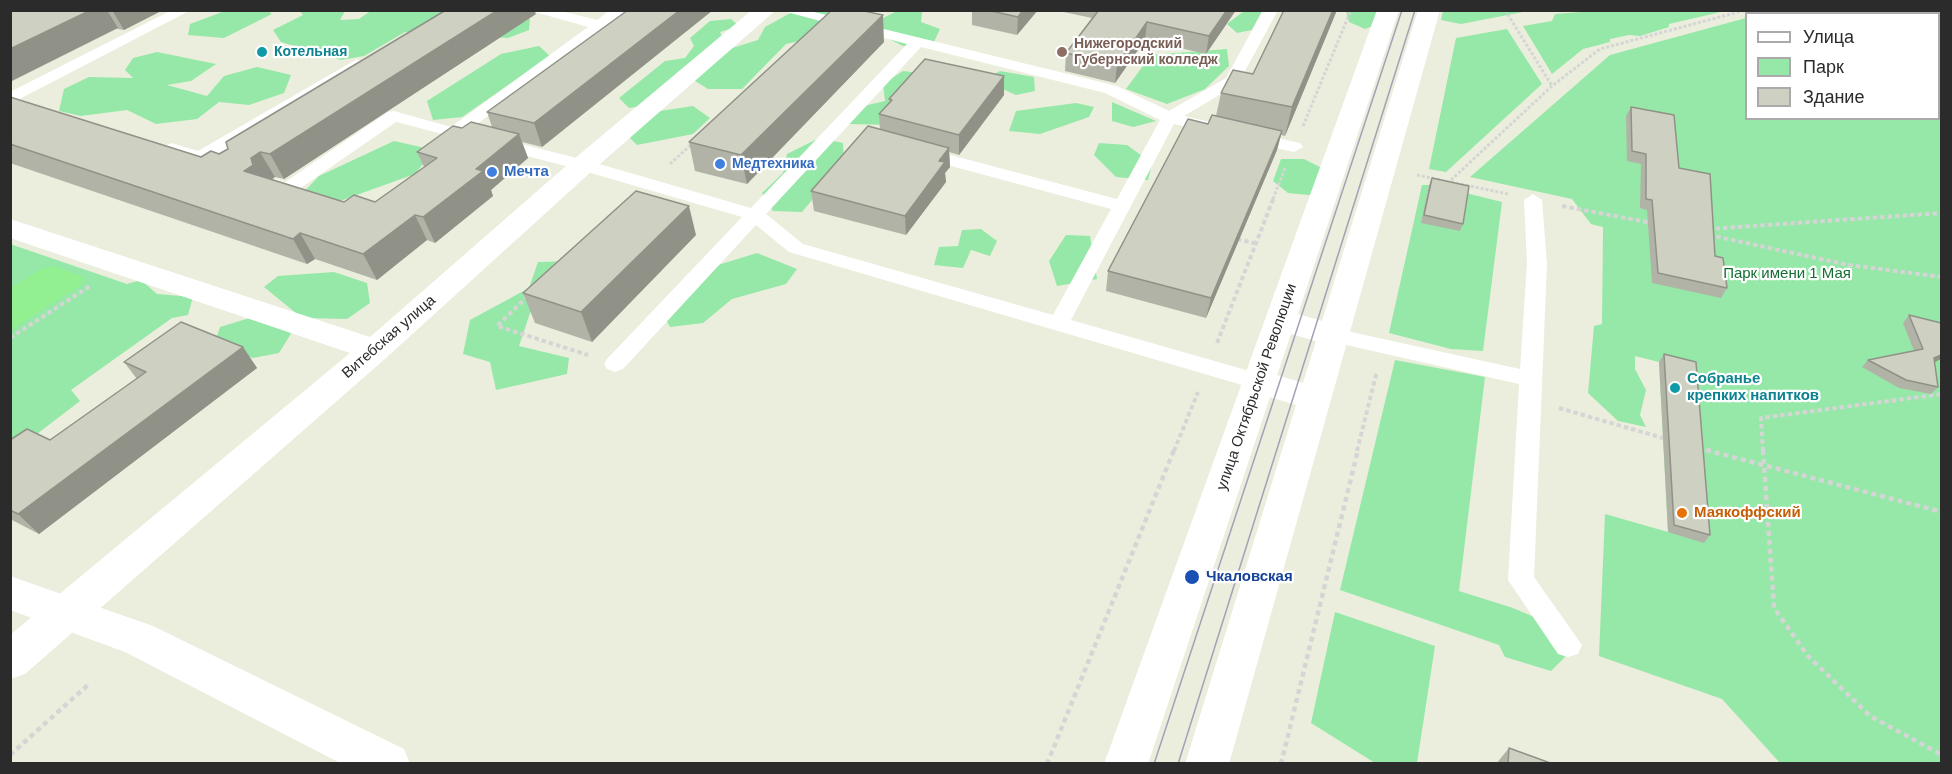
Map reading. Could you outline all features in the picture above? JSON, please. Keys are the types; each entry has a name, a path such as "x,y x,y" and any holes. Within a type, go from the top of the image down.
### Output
{"main road":[{"name":"Витебская улица","path":"10,661 375,350 583,165 766,10"},
{"name":"улица Октябрьской Революции","path":"1125,764 1388,10"},
{"path":"1207,764 1429,10"},
{"path":"10,228 375,350"},
{"path":"1281,320 1333,334"},
{"path":"1259,382 1315,398"},
{"path":"10,593 66,615 139,639 388,764"}],"lane":[{"path":"10,101 184,10"},
{"path":"535,10 601,25"},
{"path":"454,133 620,10"},
{"path":"786,10 1111,89 1168,118 1294,147"},
{"path":"1059,324 1168,118 1232,81 1271,10"},
{"path":"615,364 917,42"},
{"path":"156,144 208,161 375,53"},
{"path":"10,101 33,109"},
{"path":"276,185 288,188 394,116 583,165 755,215 796,248 1259,382"},
{"path":"836,129 858,135"},
{"path":"904,147 1122,206"},
{"path":"1533,200 1537,264 1521,580 1568,645"},
{"path":"1333,334 1380,345 1530,389"}],"path":[{"path":"1505,10 1552,86"},
{"path":"1447,189 1450,180 1552,86 1600,49 1746,10"},
{"path":"1941,39 1941,56"},
{"path":"1417,176 1450,180 1533,200 1657,224"},
{"path":"1941,213 1701,231 1849,265 1941,277"},
{"path":"1235,239 1254,243"},
{"path":"10,338 123,265"},
{"path":"1281,764 1380,357 1380,345"},
{"path":"1530,389 1663,438"},
{"path":"1941,394 1761,418 1767,465 1774,608 1808,656 1870,716 1941,755"},
{"path":"1696,447 1941,512"},
{"path":"10,755 89,684"}],"green space":[{"path":"299,10 345,11 340,20 359,19 372,10 494,10 530,19 529,30 508,38 405,32 364,56 341,60 281,42 273,30 303,15"},
{"path":"1443,10 1528,11 1461,24 1441,20"},
{"path":"225,11 268,11 272,14 224,38 188,35 190,24"},
{"path":"794,11 862,11 865,16 883,18 897,11 922,11 921,22 940,29 934,42 903,46 866,27 786,44 742,89 708,89 692,79 729,49 758,40 765,27"},
{"path":"1244,11 1262,11 1252,30 1237,33 1227,24"},
{"path":"1346,11 1379,11 1378,24 1365,29 1349,22"},
{"path":"1594,11 1725,11 1669,24 1669,27 1640,36 1629,35 1610,39 1610,42 1583,49 1552,74 1523,26 1552,21 1555,14"},
{"name":"Парк имени 1 Мая","path":"1941,16 1941,763 1780,763 1722,699 1599,656 1605,514 1668,532 1659,362 1635,356 1635,369 1646,390 1640,415 1646,427 1618,421 1588,393 1594,326 1602,324 1603,227 1591,224 1572,199 1470,177 1610,55 1745,18 1745,120 1940,120"},
{"path":"731,19 739,26 720,32 724,40 653,104 629,108 619,98 665,61 685,58 694,46 690,38 710,21"},
{"path":"1507,29 1542,84 1446,172 1429,169 1456,38"},
{"path":"539,46 550,56 462,117 433,120 427,101 501,54"},
{"path":"1227,49 1229,66 1205,89 1167,104 1126,89 1151,55"},
{"path":"157,52 216,64 191,81 167,85 207,96 224,76 257,67 291,75 284,93 249,105 219,102 197,119 156,124 127,110 81,116 59,111 64,89 89,77 133,78 125,70 133,58"},
{"path":"903,71 920,73 894,125 849,124 847,110 885,101 883,84"},
{"path":"1000,71 1034,77 1035,91 1016,95 983,80"},
{"path":"1112,102 1156,121 1133,127 1112,121"},
{"path":"1076,103 1094,107 1089,117 1040,134 1009,131 1016,111"},
{"path":"693,106 710,118 693,134 637,145 629,137 653,112"},
{"path":"819,138 843,143 844,162 802,212 773,211 762,193 783,173 787,154"},
{"path":"394,141 434,150 415,174 326,206 299,197 319,176"},
{"path":"1099,143 1127,145 1152,163 1148,180 1116,177 1094,155"},
{"path":"1281,159 1304,159 1326,170 1319,196 1288,193 1273,181"},
{"path":"1422,185 1429,185 1422,223 1466,193 1502,202 1483,351 1451,349 1389,333"},
{"path":"981,229 997,241 990,256 971,250 963,268 934,265 939,247 958,246 962,230"},
{"path":"1066,235 1090,236 1097,279 1057,286 1049,261"},
{"path":"10,244 127,284 141,280 157,294 193,297 188,315 172,318 71,390 80,401 33,437 10,469"},
{"path":"757,253 797,269 786,284 732,299 703,323 670,327 659,307 689,274"},
{"path":"574,261 581,274 530,313 519,346 569,358 567,374 496,390 490,362 463,354 470,320 529,288 538,262"},
{"path":"55,266 85,278 81,285 11,330 11,288 41,269"},
{"path":"334,272 367,283 370,303 347,319 302,318 264,287 278,276"},
{"path":"253,317 292,332 279,353 253,358 214,345 220,327"},
{"path":"1395,360 1485,377 1459,591 1513,608 1534,617 1547,627 1565,657 1551,671 1505,657 1499,645 1340,590"},
{"path":"1335,612 1435,646 1417,763 1375,763 1311,723"}],"building":[{"path":"10,10 91,10 10,49"},
{"path":"446,10 498,10 270,154 260,152 251,158 253,165 244,171 344,202 354,195 375,202 437,158 417,152 453,126 462,128 471,122 519,134 476,169 483,171 423,217 415,215 363,254 300,233 293,239 10,144 10,97 201,157 211,151 219,154 228,149 226,142"},
{"path":"628,10 680,10 534,123 487,112"},
{"path":"832,10 859,10 883,15 741,155 689,142"},
{"path":"987,10 1023,10 1018,17"},
{"path":"1099,10 1227,10 1209,36 1147,22 1117,65 1066,53"},
{"path":"1284,10 1333,10 1292,107 1221,93 1233,70 1253,74"},
{"path":"925,59 1004,76 959,135 879,114 892,100 889,99"},
{"path":"1631,107 1674,115 1679,168 1710,174 1715,256 1723,258 1727,288 1658,273 1652,200 1646,199 1646,154 1632,151"},
{"path":"1212,115 1282,131 1211,298 1108,271 1188,119 1208,124"},
{"path":"868,126 949,148 939,161 945,162 905,216 811,191"},
{"path":"1432,178 1469,186 1463,224 1424,215"},
{"path":"636,191 689,206 581,312 523,293"},
{"path":"1909,315 1941,323 1941,355 1934,358 1938,387 1906,380 1868,360 1923,349"},
{"path":"181,322 243,347 18,514 10,510 10,440 27,429 50,440 146,372 124,362"},
{"path":"1664,354 1696,362 1710,535 1674,525"},
{"path":"1509,748 1553,764 1508,764"}],"tram line":[{"path":"1154,764 1402,10"},
{"path":"1178,764 1415,10"}],"place":[{"name":"Котельная","path":"262,52"},
{"name":"Нижегородский Губернский колледж","path":"1062,52"},
{"name":"Медтехника","path":"720,164"},
{"name":"Мечта","path":"492,172"},
{"name":"Собранье крепких напитков","path":"1675,388"},
{"name":"Маякоффский","path":"1682,513"},
{"name":"Чкаловская","path":"1192,577"}]}
